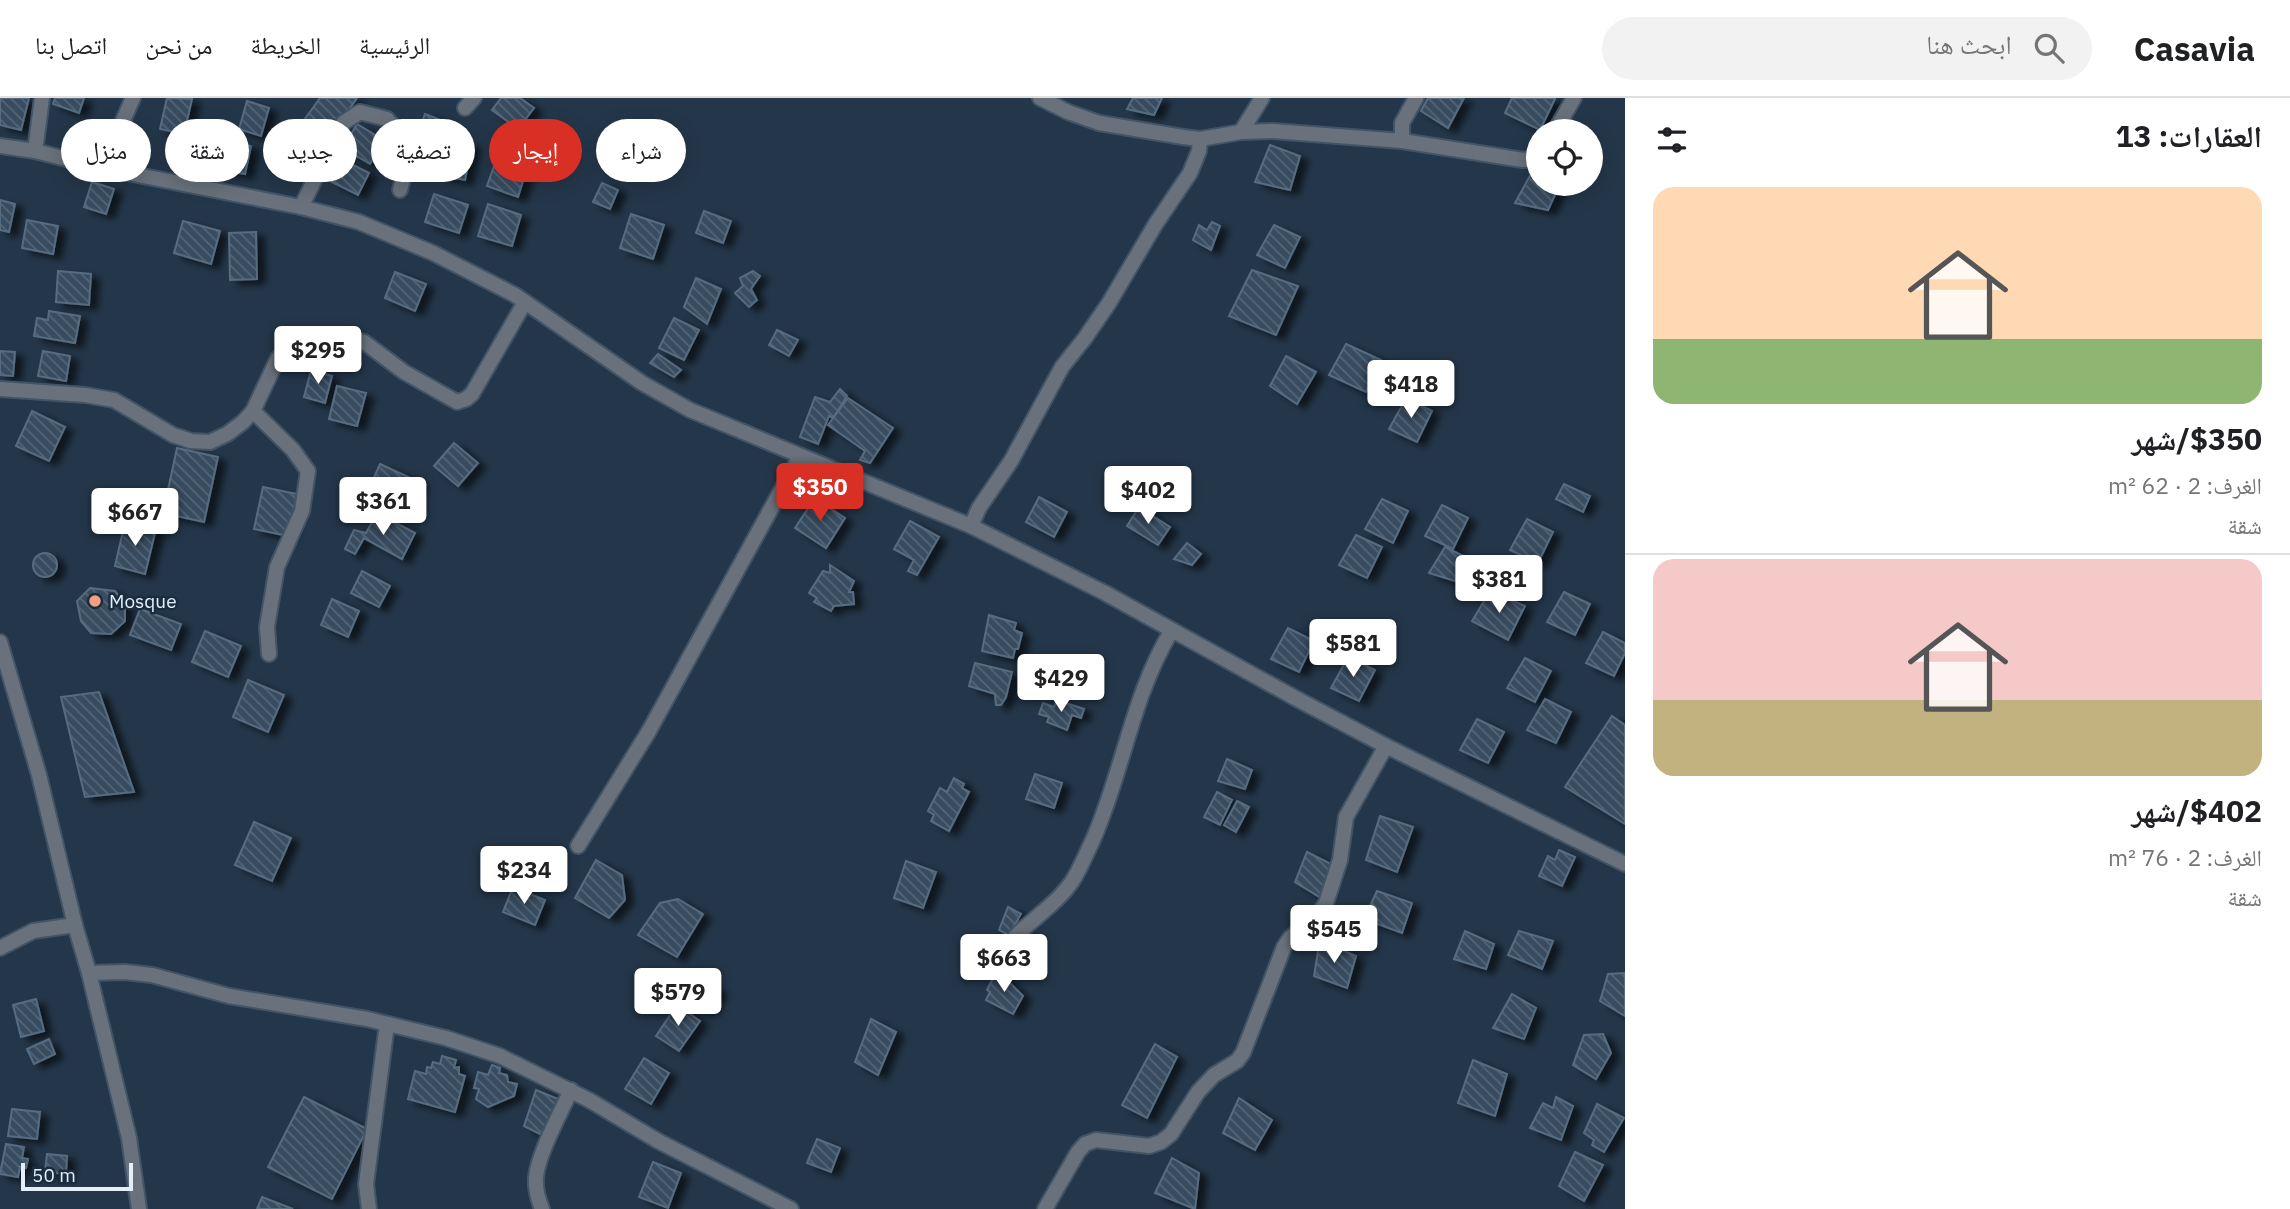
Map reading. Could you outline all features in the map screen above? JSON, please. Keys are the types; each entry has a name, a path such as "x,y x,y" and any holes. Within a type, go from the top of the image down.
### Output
{"street":[{"path":"35,151 42,98"},
{"path":"125,119 134,98"},
{"path":"1040,98 1068,112 1098,122 1200,139 1241,132 1273,131 1402,141 1526,160"},
{"path":"1241,132 1262,98"},
{"path":"1402,141 1402,123 1416,98"},
{"path":"1562,119 1574,98"},
{"path":"301,207 343,122 360,111 387,119 411,148 400,190"},
{"path":"971,526 979,508 1011,461 1062,367 1109,303 1155,225 1190,173 1199,151 1200,139"},
{"path":"0,146 61,158"},
{"path":"151,178 301,207 359,222 433,253 525,302 642,383 690,410 971,526 1105,593 1386,746 1625,864"},
{"path":"0,389 85,395 114,400 162,429 191,441 210,442 227,435 253,411 278,358 289,348 301,341 345,338 364,342 404,372 457,402 472,394 525,302"},
{"path":"253,411 293,450 308,471 302,511 277,567 267,626 269,654"},
{"path":"578,846 649,731 800,456"},
{"path":"1015,937 1073,881 1102,820 1149,673 1172,630"},
{"path":"0,642 39,775 89,973 129,1138 139,1209"},
{"path":"1045,1209 1085,1144 1096,1140 1149,1146 1161,1142 1171,1134 1198,1092 1214,1075 1237,1061 1249,1039 1284,947 1290,938 1318,915 1326,903 1340,860 1346,817 1386,746"},
{"path":"0,948 33,931 75,925"},
{"path":"89,973 125,972 152,975 229,996 387,1024 446,1038 500,1056 571,1090 657,1141 791,1209"},
{"path":"369,1209 366,1184 387,1024"},
{"path":"542,1209 537,1196 536,1175 571,1090"}],"building":[{"path":"0,98 29,98 21,130 0,125"},
{"path":"55,98 84,98 79,113 53,104"},
{"path":"167,98 192,99 187,119 165,119 165,130 160,129"},
{"path":"320,98 357,98 342,119 305,119"},
{"path":"501,98 520,98 534,108 526,119 504,119 492,110"},
{"path":"1133,98 1162,98 1154,115 1127,109"},
{"path":"1428,98 1464,98 1448,128 1421,111"},
{"path":"1512,98 1555,99 1545,119 1526,119 1526,123 1505,113"},
{"path":"247,101 269,108 266,119 263,119 261,136 249,132 249,119 242,119"},
{"path":"425,114 438,119 423,119"},
{"path":"357,124 371,132 370,164 357,156"},
{"path":"1270,145 1300,156 1290,190 1255,182"},
{"path":"357,167 369,173 358,195 332,182 357,182"},
{"path":"489,180 523,182 518,197 487,186"},
{"path":"92,182 114,189 106,214 84,207"},
{"path":"602,183 618,190 610,209 593,202"},
{"path":"1526,183 1526,196 1554,196 1548,210 1515,203"},
{"path":"434,194 468,205 459,233 425,222"},
{"path":"0,200 15,204 9,232 0,230"},
{"path":"488,204 521,215 512,246 478,236"},
{"path":"704,211 731,221 723,243 696,233"},
{"path":"631,214 664,225 653,259 620,248"},
{"path":"27,220 58,226 53,254 22,248"},
{"path":"183,221 220,231 211,264 174,253"},
{"path":"1212,222 1220,226 1211,250 1193,240 1199,225 1207,230"},
{"path":"1274,225 1300,237 1285,268 1257,255"},
{"path":"256,232 257,279 230,280 229,233"},
{"path":"1252,270 1298,286 1276,335 1229,316"},
{"path":"58,271 91,274 89,305 56,302"},
{"path":"753,271 760,276 751,289 757,300 749,307 735,293 743,286 740,278"},
{"path":"395,272 426,284 415,311 385,298"},
{"path":"696,278 721,289 707,324 684,307"},
{"path":"49,311 80,316 75,343 34,336 37,318 48,320"},
{"path":"674,318 699,330 684,360 659,348"},
{"path":"777,330 798,340 789,356 769,345"},
{"path":"1346,344 1381,360 1366,392 1329,375"},
{"path":"0,351 15,352 13,376 0,375"},
{"path":"43,351 70,356 66,381 38,376"},
{"path":"658,354 681,370 674,377 650,363"},
{"path":"1286,356 1316,372 1297,404 1270,386"},
{"path":"311,370 332,376 325,403 304,397"},
{"path":"337,386 366,393 357,426 329,419"},
{"path":"840,389 847,396 833,418 829,416 818,444 800,437 815,397 830,402"},
{"path":"848,398 893,428 870,463 860,460 865,451 828,425"},
{"path":"1406,398 1432,411 1417,442 1389,429"},
{"path":"32,411 65,427 49,461 16,446"},
{"path":"454,443 478,463 458,486 434,466"},
{"path":"177,448 218,457 204,522 163,513"},
{"path":"380,464 419,482 406,511 367,493"},
{"path":"1564,484 1590,496 1583,512 1556,499"},
{"path":"263,487 297,494 288,536 254,529"},
{"path":"1039,497 1067,512 1054,537 1026,522"},
{"path":"815,498 845,518 826,548 795,528"},
{"path":"1382,499 1408,511 1393,543 1365,529"},
{"path":"1442,505 1468,518 1453,549 1425,536"},
{"path":"1139,507 1170,527 1158,545 1127,526"},
{"path":"377,513 415,533 402,559 364,538 355,554 345,549 354,530 366,533"},
{"path":"1527,519 1553,532 1538,563 1510,550"},
{"path":"910,521 939,537 917,575 908,571 914,560 894,549"},
{"path":"125,522 156,529 145,574 115,566"},
{"path":"1356,535 1382,547 1367,578 1339,565"},
{"path":"1187,543 1201,554 1192,565 1174,559"},
{"path":"1445,547 1467,558 1455,581 1429,573"},
{"path":"45,553 54,556 57,565 54,574 45,577 36,574 33,565 36,556"},
{"path":"830,565 854,581 849,592 853,592 854,604 834,606 831,611 814,602 817,598 809,593 823,571 830,573"},
{"path":"362,571 390,586 379,607 351,593"},
{"path":"90,588 115,591 125,603 125,621 111,634 91,633 81,621 77,601"},
{"path":"1490,591 1525,606 1508,640 1472,621"},
{"path":"1564,592 1590,604 1575,635 1547,622"},
{"path":"332,599 359,611 348,637 321,625"},
{"path":"140,609 181,624 171,650 130,635"},
{"path":"989,615 1016,623 1014,630 1022,633 1013,658 982,651"},
{"path":"1288,628 1314,641 1299,672 1271,659"},
{"path":"205,631 241,646 228,677 192,662"},
{"path":"1603,632 1625,643 1625,653 1614,676 1586,663"},
{"path":"1348,657 1375,670 1359,701 1331,688"},
{"path":"1525,658 1551,671 1535,702 1507,688"},
{"path":"975,663 1012,672 1006,697 1001,705 996,705 995,694 969,686"},
{"path":"248,680 284,695 268,732 233,717"},
{"path":"99,692 134,792 85,797 61,697"},
{"path":"1545,699 1571,712 1556,743 1527,730"},
{"path":"1057,700 1084,709 1081,718 1072,715 1067,730 1047,722 1049,717 1039,714 1043,703 1054,707"},
{"path":"1612,716 1625,725 1625,824 1565,787"},
{"path":"1477,719 1504,732 1488,763 1460,750"},
{"path":"1227,759 1252,770 1245,789 1218,781"},
{"path":"1035,774 1062,783 1054,808 1026,799"},
{"path":"954,778 964,784 962,788 969,792 949,831 931,821 934,815 928,811 940,788 947,792"},
{"path":"1217,792 1232,800 1220,825 1204,817"},
{"path":"1237,801 1249,807 1236,832 1224,825"},
{"path":"1380,816 1413,827 1397,872 1366,860"},
{"path":"254,822 291,838 272,881 235,865"},
{"path":"1559,850 1575,857 1562,886 1539,876 1548,856 1555,860"},
{"path":"1307,852 1331,864 1321,898 1295,882"},
{"path":"596,860 622,875 625,900 609,918 575,898"},
{"path":"906,861 936,872 923,908 894,898"},
{"path":"513,887 545,900 535,925 503,912"},
{"path":"1377,891 1412,903 1402,933 1364,919"},
{"path":"678,899 703,914 677,957 638,935 660,903"},
{"path":"1008,907 1021,914 1009,935 999,930"},
{"path":"1465,931 1494,944 1486,969 1454,959"},
{"path":"1519,931 1553,941 1542,969 1508,955"},
{"path":"1320,939 1356,956 1347,988 1314,976"},
{"path":"997,970 1023,996 1013,1014 986,1000 990,992 987,990"},
{"path":"1625,973 1625,1016 1600,1001 1608,974"},
{"path":"703,982 719,990 708,1009 693,1001"},
{"path":"1512,994 1536,1008 1524,1039 1493,1028"},
{"path":"36,999 44,1031 21,1037 13,1005"},
{"path":"677,1005 700,1021 679,1051 656,1036"},
{"path":"871,1019 896,1032 878,1075 855,1062"},
{"path":"1603,1034 1611,1053 1596,1079 1573,1065 1584,1035"},
{"path":"49,1039 55,1054 34,1064 27,1049"},
{"path":"1155,1044 1177,1057 1147,1118 1122,1105"},
{"path":"442,1056 456,1060 454,1068 459,1067 459,1074 465,1076 455,1112 408,1099 415,1071 426,1074 427,1067 431,1068 433,1062 440,1064"},
{"path":"644,1058 669,1073 651,1104 625,1089"},
{"path":"1473,1060 1507,1074 1495,1116 1458,1103"},
{"path":"492,1065 500,1068 499,1073 507,1075 508,1082 517,1084 514,1096 488,1107 476,1099 479,1089 474,1088 478,1072 488,1075"},
{"path":"536,1090 558,1099 544,1136 524,1126"},
{"path":"304,1097 367,1129 332,1199 268,1167"},
{"path":"1556,1097 1573,1106 1561,1140 1530,1128 1543,1103 1553,1108"},
{"path":"1239,1098 1272,1120 1255,1150 1223,1133"},
{"path":"1597,1104 1624,1118 1604,1152 1592,1145 1594,1140 1584,1133"},
{"path":"12,1109 40,1112 37,1139 8,1136"},
{"path":"817,1139 840,1148 831,1172 807,1163"},
{"path":"6,1144 24,1147 22,1158 28,1159 26,1168 20,1167 18,1177 0,1174"},
{"path":"1575,1152 1603,1165 1584,1201 1559,1186"},
{"path":"47,1154 67,1156 66,1174 45,1172"},
{"path":"1172,1158 1199,1173 1195,1209 1155,1193"},
{"path":"653,1162 681,1173 668,1208 639,1197"},
{"path":"262,1197 293,1209 257,1209"}],"place":[{"name":"Mosque","path":"95,601"}]}
